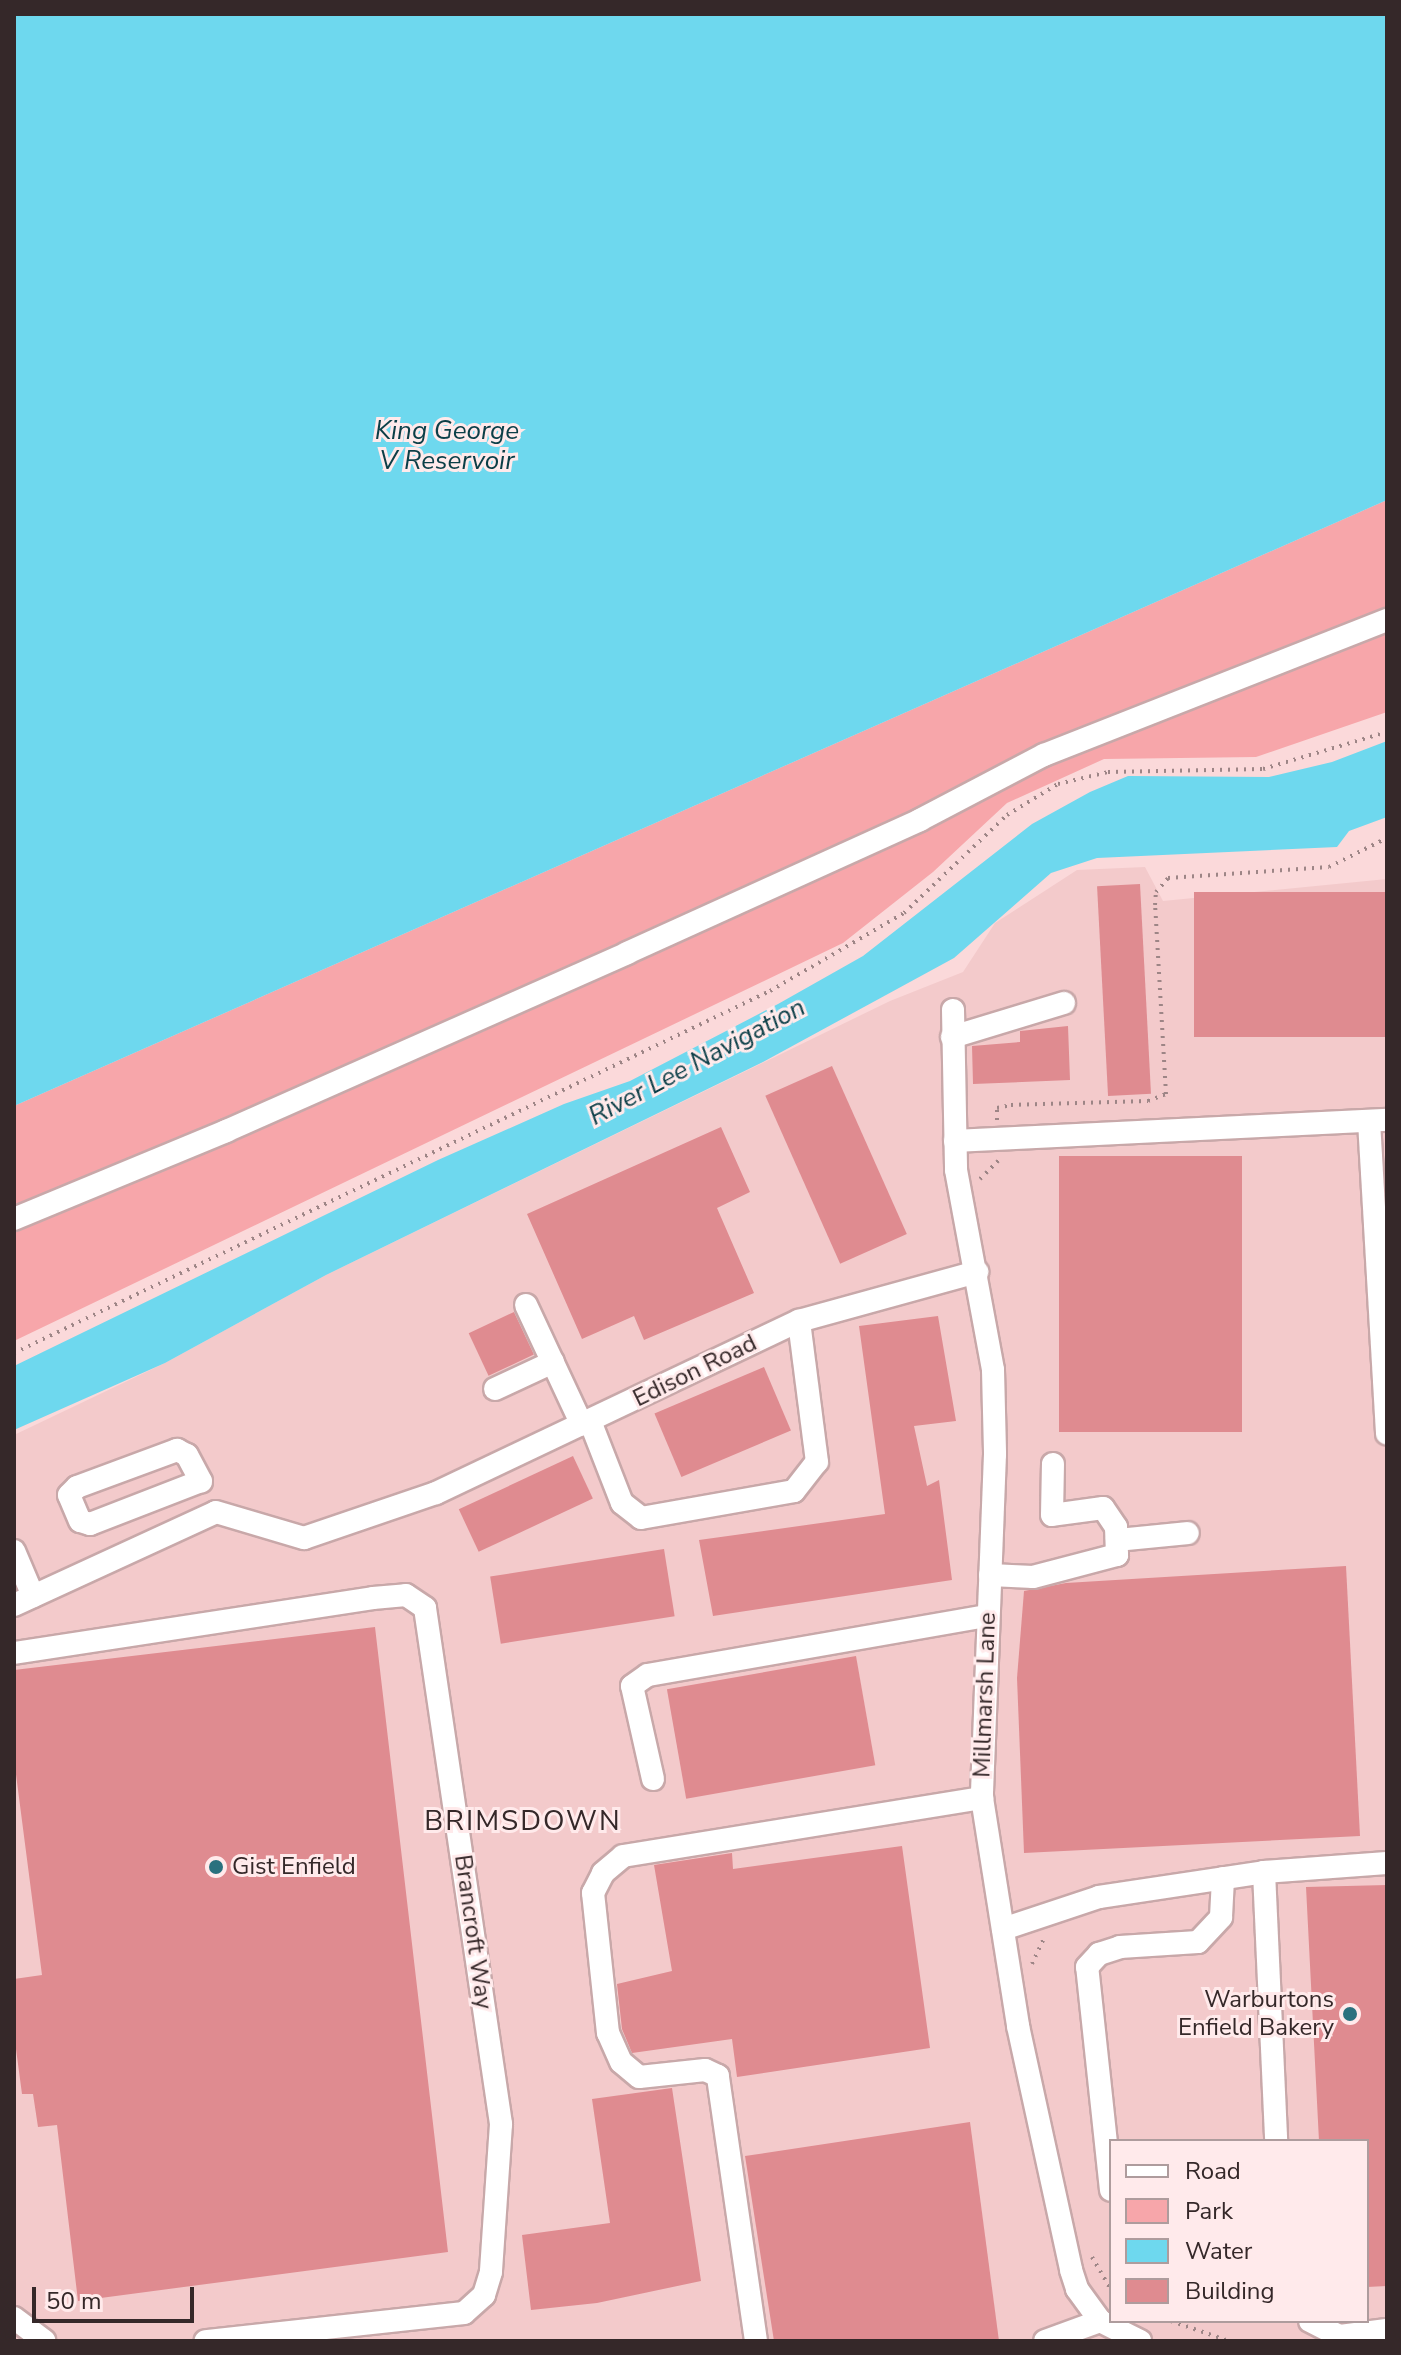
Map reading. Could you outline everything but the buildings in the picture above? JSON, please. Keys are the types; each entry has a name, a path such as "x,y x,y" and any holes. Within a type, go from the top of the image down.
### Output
{"street":[{"path":"14,1219 226,1131 613,959 920,820 1044,755 1387,620"},
{"path":"952,1037 1064,1003"},
{"name":"Millmarsh Lane","path":"953,1010 955,1141 962,1208 977,1272 993,1370 982,1798 1003,1929 1059,2228 1077,2289 1100,2321 1140,2341"},
{"path":"955,1141 1378,1121 1387,1433"},
{"name":"Edison Road","path":"216,1512 304,1538 436,1493 799,1321 977,1272"},
{"path":"526,1305 586,1423 622,1503 641,1518 794,1491 817,1462 799,1321"},
{"path":"495,1389 553,1362"},
{"path":"14,1551 24,1601 216,1512 201,1481 187,1455 177,1450 77,1487 69,1495 80,1521 90,1524 201,1481"},
{"path":"990,1575 1033,1577 1117,1555 1116,1527 1103,1508 1052,1515 1053,1464"},
{"path":"1117,1540 1188,1533"},
{"name":"Brancroft Way","path":"14,1653 384,1597 406,1595 425,1608 501,2124 491,2272 484,2295 464,2313 206,2341"},
{"path":"653,1779 632,1686 648,1675 987,1616"},
{"path":"756,2341 718,2076 705,2070 639,2077 621,2062 608,2033 593,1893 603,1873 623,1856 982,1798"},
{"path":"1003,1929 1099,1897 1264,1872 1387,1863"},
{"path":"1264,1872 1276,2139"},
{"path":"1109,2171 1087,1967 1099,1954 1120,1947 1198,1942 1221,1917 1223,1878"},
{"path":"14,2318 44,2341"},
{"path":"1045,2341 1100,2321"},
{"path":"1314,2323 1340,2336 1387,2330"}],"path":[{"path":"14,1353 770,991 904,913 1007,815 1058,784 1108,772 1263,769 1387,732"},
{"path":"997,1119 997,1108 1011,1105 1162,1100 1168,1081 1156,892 1168,878 1329,867 1387,838"},
{"path":"1177,2323 1229,2341"}],"shaded area":[{"path":"1145,867 1163,901 1387,879 1387,2341 14,2341 14,1435 165,1363 326,1275 890,1001 963,972 995,923 1077,870"}],"green space":[{"path":"1387,500 1387,712 1256,757 1104,759 1007,803 933,872 843,943 14,1341 14,1106"}],"water":[{"name":"King George V Reservoir","path":"14,14 1387,14 1387,500 14,1106"},
{"name":"River Lee Navigation","path":"1387,741 1387,817 1349,831 1337,847 1097,858 1051,873 954,958 763,1062 326,1275 165,1363 14,1430 14,1366 438,1160 564,1104 630,1081 778,1004 863,956 1032,824 1090,792 1128,776 1269,777 1332,762"}],"place":[{"name":"Gist Enfield","path":"216,1867"},
{"name":"Warburtons Enfield Bakery","path":"1350,2014"}],"district":[{"name":"BRIMSDOWN","path":"523,1821"}]}
